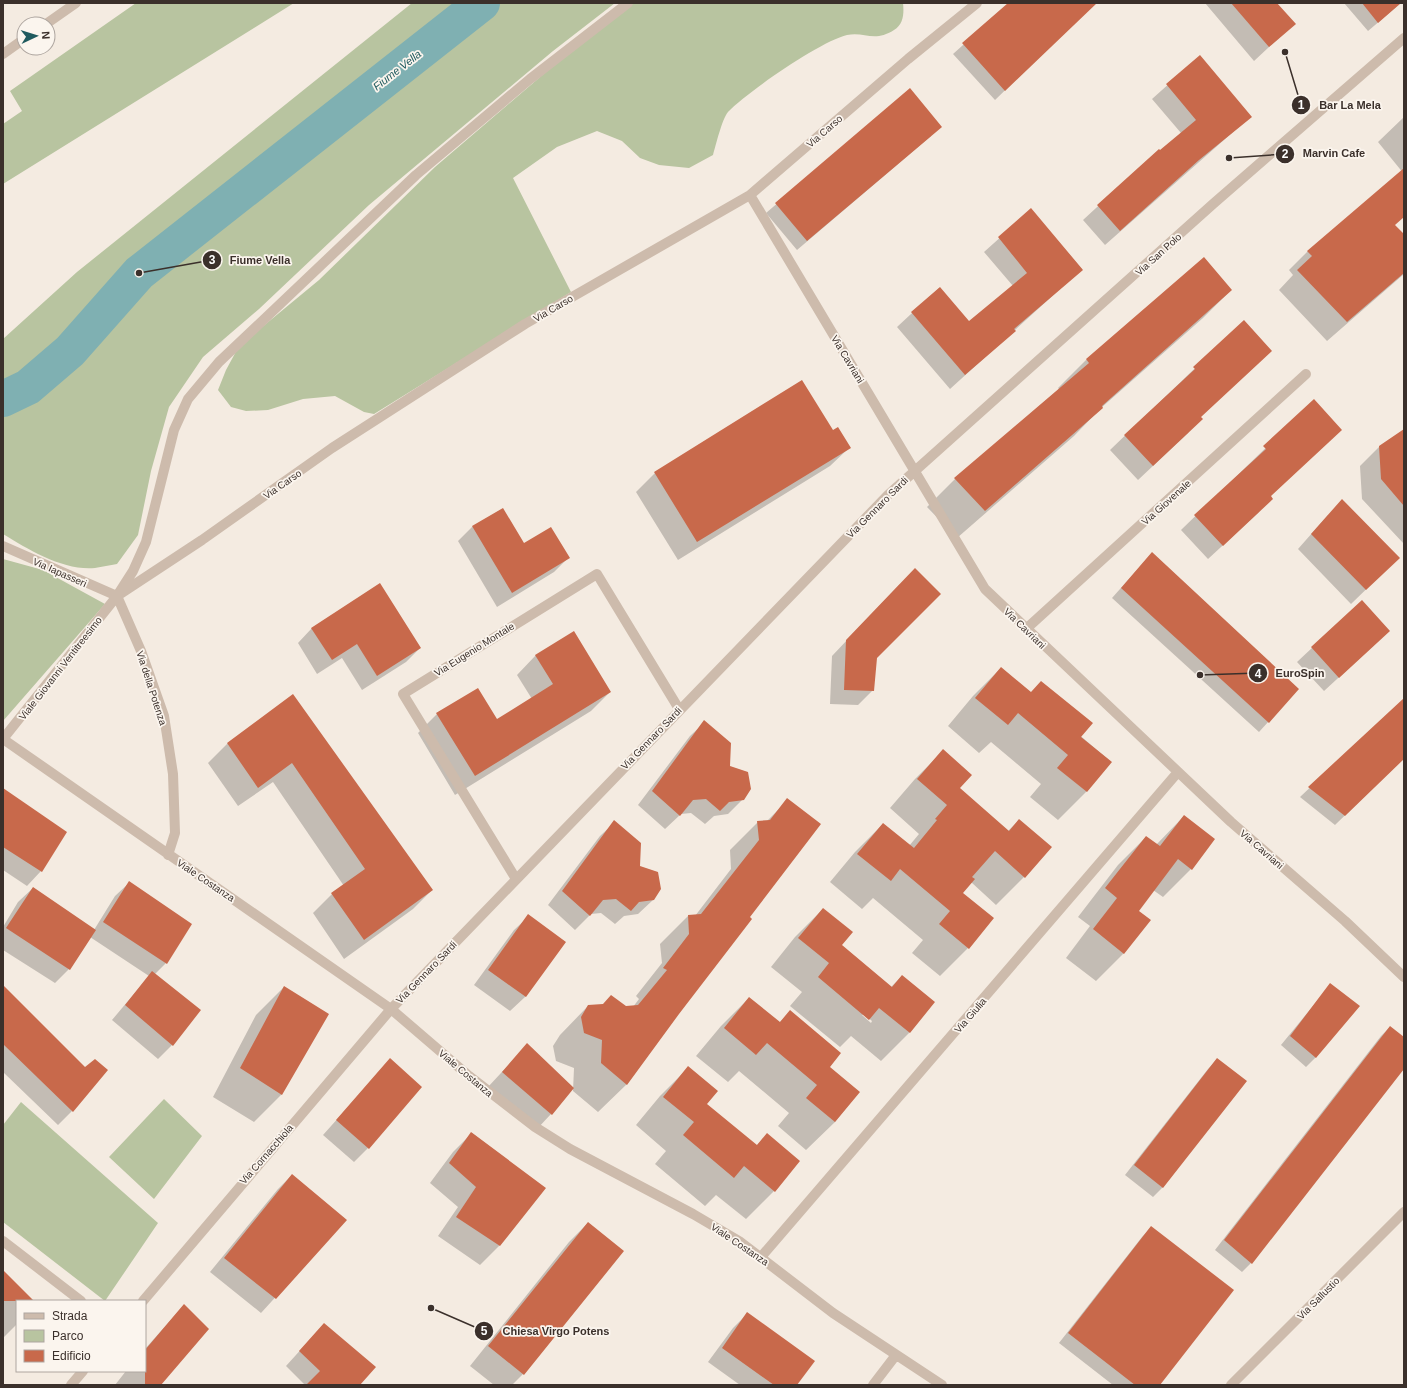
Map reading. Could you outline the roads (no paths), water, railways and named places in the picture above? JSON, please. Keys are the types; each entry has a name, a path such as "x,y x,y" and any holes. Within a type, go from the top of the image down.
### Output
{"street":[{"path":"56,17 76,3"},
{"path":"117,596 133,571 146,542 174,430 188,399 219,362 416,175 530,79 628,3"},
{"name":"Via Carso","path":"117,596 202,540 332,448 525,324 750,195 908,59 977,3"},
{"name":"Via San Polo","path":"914,471 953,438 1213,204 1404,38"},
{"path":"3,54 16,45"},
{"name":"Via Cavriani","path":"750,195 985,589 1266,854 1345,921 1404,977"},
{"name":"Via Giovenale","path":"1026,629 1306,374"},
{"name":"Via Gennaro Sardi","path":"391,1009 679,709 888,495 914,471"},
{"name":"Via Iapasseri","path":"3,546 117,596"},
{"name":"Via Eugenio Montale","path":"516,879 403,694 597,574 679,709"},
{"name":"Viale Giovanni Ventitreesimo","path":"3,739 117,596"},
{"name":"Via della Potenza","path":"117,596 141,651 164,716 173,774 175,833 168,855"},
{"name":"Viale Costanza","path":"3,739 391,1009 469,1076 535,1127 570,1149 717,1227 761,1257 811,1297 942,1385"},
{"name":"Via Giulia","path":"761,1257 1178,772"},
{"name":"Via Cornacchiola","path":"143,1300 391,1009"},
{"name":"Via Sallustio","path":"1231,1385 1404,1212"},
{"path":"3,1241 80,1300"},
{"path":"873,1385 896,1355"},
{"path":"71,1385 82,1372"}],"waterway":[{"name":"Fiume Vella","path":"3,399 28,387 70,351 139,273 482,3"}],"place":[{"name":"Bar La Mela","path":"1285,52"},
{"name":"Marvin Cafe","path":"1229,158"},
{"name":"Fiume Vella","path":"139,273"},
{"name":"EuroSpin","path":"1200,675"},
{"name":"Chiesa Virgo Potens","path":"431,1308"}]}
